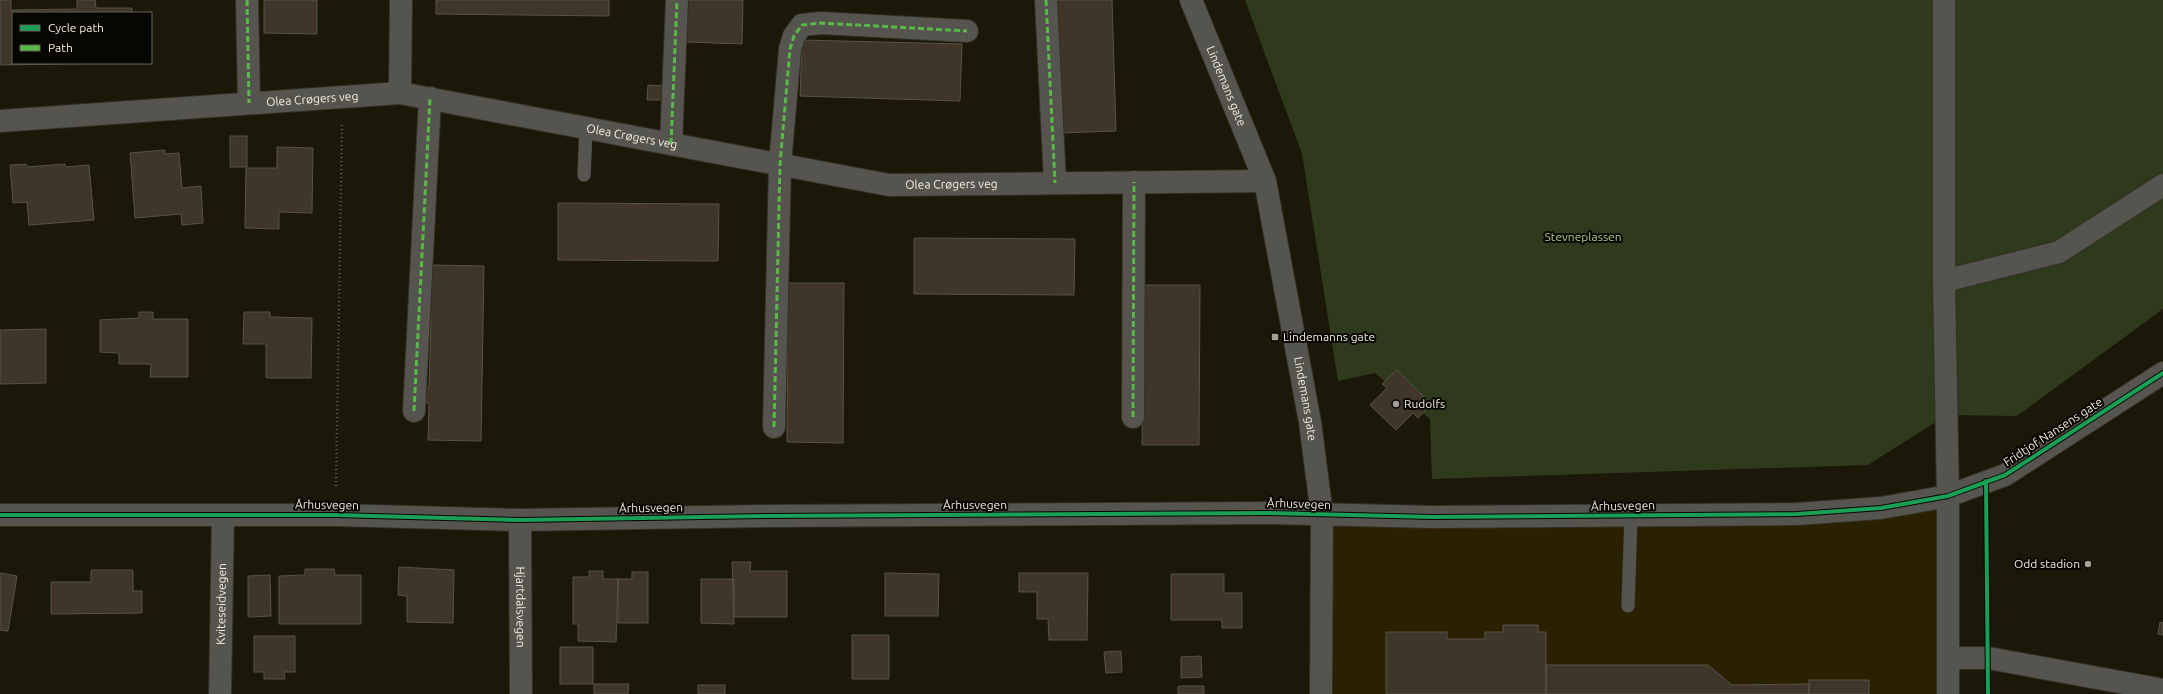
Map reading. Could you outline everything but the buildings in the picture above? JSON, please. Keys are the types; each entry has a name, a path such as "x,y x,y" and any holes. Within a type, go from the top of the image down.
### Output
{"street":[{"path":"247,0 249,103"},
{"path":"400,93 401,0"},
{"path":"672,144 677,0"},
{"path":"1046,0 1055,183"},
{"name":"Lindemans gate","path":"1191,0 1265,180 1310,422 1322,515 1320,694"},
{"path":"1944,0 1944,281 1948,496 1948,694"},
{"path":"774,427 780,164 790,49 794,36 802,25 821,23 967,31"},
{"name":"Olea Crøgers veg","path":"0,121 400,93 889,185 1265,180"},
{"path":"414,411 430,98"},
{"path":"1133,417 1134,182"},
{"path":"1944,281 2059,252 2163,185"},
{"name":"Fridtjof Nansens gate","path":"1948,496 2005,475 2163,373"},
{"name":"Århusvegen","path":"0,515 336,515 520,520 790,516 1245,513 1433,517 1631,516 1797,514 1881,508 1948,496"},
{"name":"Kviteseidvegen","path":"220,694 223,515"},
{"name":"Hjartdalsvegen","path":"520,520 521,694"},
{"path":"1949,658 1988,658 2163,690"}],"lane":[{"path":"584,174 586,128"},
{"path":"1628,606 1631,516"}],"path":[{"path":"336,515 342,97"}],"shaded area":[{"path":"1948,496 1948,694 1321,694 1322,515 1424,517"}],"green space":[{"name":"Stevneplassen","path":"1245,0 2163,0 2163,309 2017,416 1947,415 1868,465 1432,479 1430,419 1375,373 1338,381 1302,154"}],"marked path":[{"path":"247,0 249,103"},
{"path":"671,144 677,0"},
{"path":"1046,0 1055,183"},
{"path":"774,427 780,164 790,49 794,36 802,25 821,23 967,31"},
{"path":"414,411 430,98"},
{"path":"1133,417 1134,182"}],"cycle path":[{"path":"0,515 336,515 520,520 766,516 1267,513 1433,517 1797,514 1881,508 1948,496 2005,475 2163,373"},
{"path":"1986,481 1988,694"}],"place":[{"name":"Lindemanns gate","path":"1275,337"},
{"name":"Rudolfs","path":"1396,404"},
{"name":"Odd stadion","path":"2088,564"}]}
